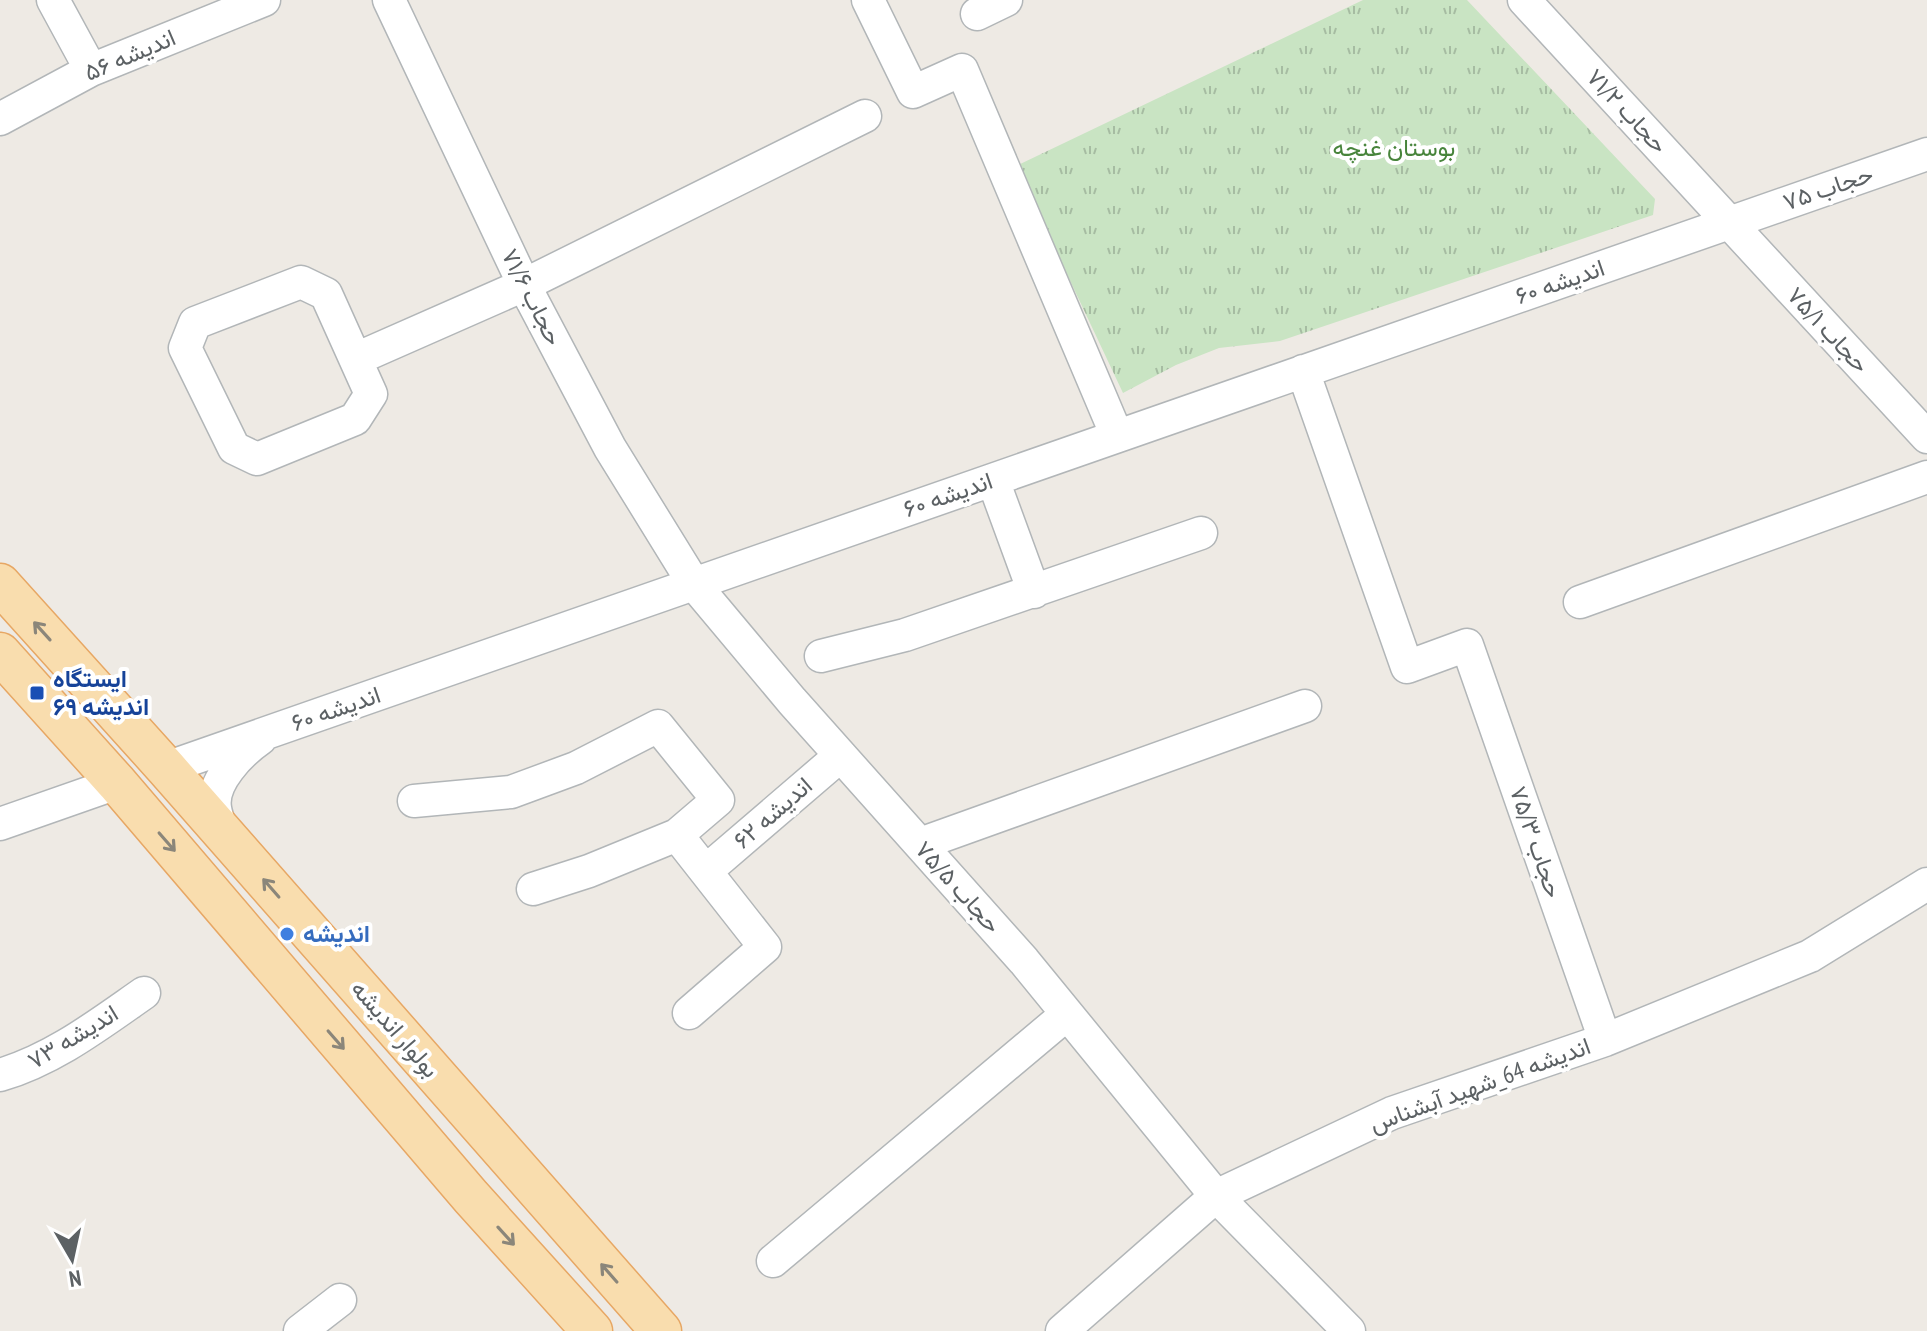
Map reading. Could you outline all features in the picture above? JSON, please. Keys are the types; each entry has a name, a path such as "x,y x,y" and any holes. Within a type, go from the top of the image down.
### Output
{"main road":[{"name":"بولوار اندیشه","path":"0,584 223,833 636,1323"},
{"path":"0,653 117,783 471,1197 592,1331"}],"street":[{"path":"53,0 91,70"},
{"name":"اندیشه ۵۶","path":"0,119 91,70 264,0"},
{"name":"حجاب ۷۱/۶","path":"389,0 524,285 610,448 694,584"},
{"path":"868,0 913,92 962,70 1117,436"},
{"path":"977,14 1006,0"},
{"name":"حجاب ۷۱/۲","path":"1524,0 1730,222"},
{"path":"356,359 524,285 865,116"},
{"name":"حجاب ۷۵","path":"1730,222 1927,154"},
{"name":"اندیشه ۶۰","path":"166,768 1730,222"},
{"name":"حجاب ۷۵/۱","path":"1730,222 1927,437"},
{"path":"301,282 326,294 356,359 371,394 355,419 257,459 234,448 185,348 195,323 301,282"},
{"name":"حجاب ۷۵/۳","path":"1303,371 1407,667 1467,645 1605,1040"},
{"path":"1580,602 1927,477"},
{"path":"993,480 1034,592"},
{"path":"821,656 905,635 1201,533"},
{"name":"حجاب ۷۵/۵","path":"694,584 840,756 1024,961 1216,1196 1349,1331"},
{"path":"920,844 1305,706"},
{"path":"414,801 511,792 576,768 658,726 718,800 677,835 589,871 533,889"},
{"path":"223,833 214,807 217,788 250,746 269,732"},
{"name":"اندیشه ۶۲","path":"706,871 840,756"},
{"path":"0,824 117,783"},
{"path":"677,835 765,947 689,1013"},
{"name":"اندیشه 64_شهید آبشناس","path":"1062,1331 1216,1196 1392,1113 1605,1040 1810,956 1927,884"},
{"name":"اندیشه ۷۳","path":"0,1075 30,1066 62,1049 144,993"},
{"path":"773,1261 1067,1014"},
{"path":"300,1331 340,1300"}],"green space":[{"name":"بوستان غنچه","path":"1363,0 1467,0 1655,199 1653,215 1280,341 1219,348 1176,365 1123,393 1016,166"}],"place":[{"name":"ایستگاه اندیشه ۶۹","path":"37,693"},
{"name":"اندیشه","path":"287,934"}]}
